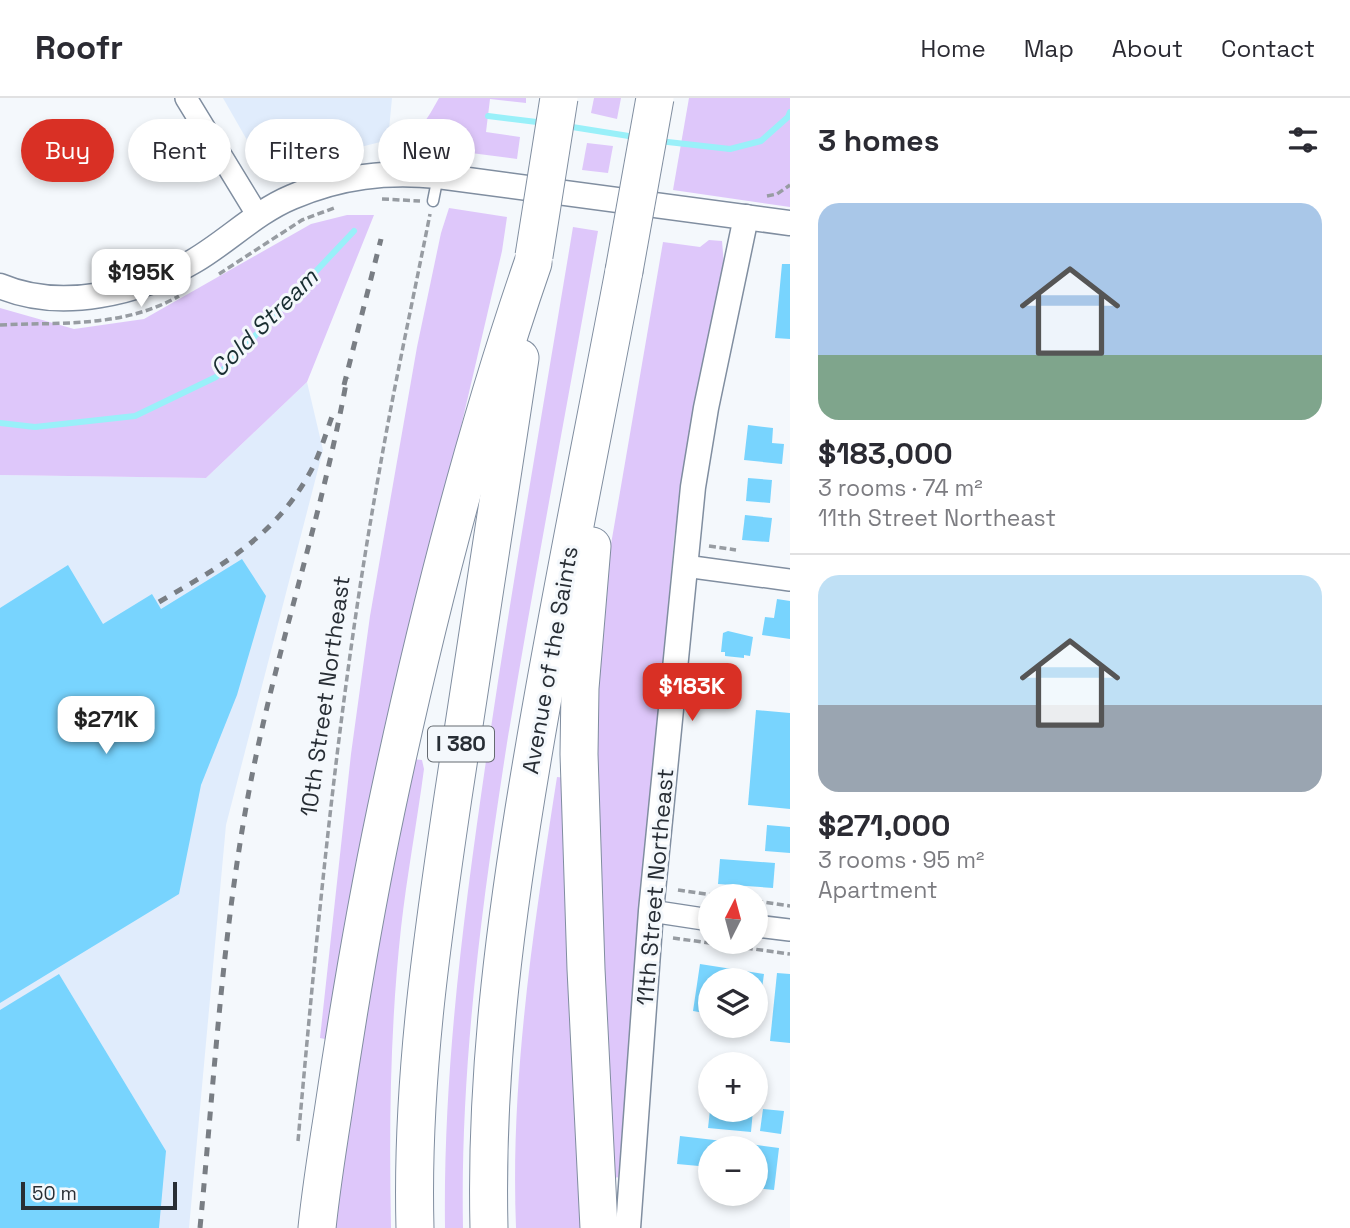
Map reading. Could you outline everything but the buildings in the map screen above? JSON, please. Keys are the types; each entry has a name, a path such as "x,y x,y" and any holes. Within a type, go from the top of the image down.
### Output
{"highway":[{"name":"I 380","path":"415,1228 420,1077 434,921 559,98"},
{"name":"Avenue of the Saints","path":"489,1228 495,1027 516,855 551,647 603,384 654,98"},
{"path":"317,1228 344,1037 367,904 398,753 445,551 533,259"},
{"path":"599,1228 579,754 581,676 603,384"}],"street":[{"path":"186,98 258,216"},
{"path":"0,286 15,292 59,297 106,294 154,282 196,260 258,216 291,197 340,179 378,175"},
{"path":"475,181 790,223"},
{"name":"11th Street Northeast","path":"628,1228 651,911 693,487 706,408 746,217"},
{"path":"685,566 790,580"},
{"path":"651,911 698,917"},
{"path":"768,927 790,930"}],"lane":[{"path":"433,201 437,182"}],"path":[{"path":"760,196 778,194 790,185"},
{"name":"10th Street Northeast","path":"297,1146 330,818 354,635 379,474 433,201"},
{"path":"678,890 698,893"},
{"path":"768,903 790,906"},
{"path":"673,938 790,954"}],"shaded area":[{"path":"223,98 392,98 390,119 378,119 378,143 364,146 364,119 245,119 245,136"},
{"path":"439,98 526,98 526,103 490,99 486,132 520,137 517,159 475,154 475,119 426,119"},
{"path":"594,98 621,98 617,119 591,113"},
{"path":"689,98 790,98 790,207 673,190"},
{"path":"587,143 613,146 608,173 582,170"},
{"path":"449,208 507,217 502,251 439,521 330,1040 320,1038 351,754 370,616 417,347 441,233"},
{"path":"347,215 374,215 307,382 206,478 0,475 0,308 74,329 144,319 311,224"},
{"path":"573,227 598,231 518,679 489,864 469,1045 463,1228 445,1228 451,1049 470,872 507,622"},
{"path":"709,240 722,241 724,265 687,445 674,539 620,1177 613,1178 591,727 604,585 663,242 700,247"},
{"path":"307,382 323,450 226,825 189,1228 0,1228 0,475 206,478"},
{"path":"413,759 422,760 424,769 397,966 390,1115 391,1228 329,1228 353,1062"},
{"path":"557,777 566,778 587,1228 516,1228 515,1171 520,1058 532,945"}],"waterway":[{"name":"Cold Stream","path":"659,141 730,149 761,141 788,117 790,112"},
{"name":"Cold Stream","path":"488,116 545,123"},
{"name":"Cold Stream","path":"566,126 635,137"},
{"name":"Cold Stream","path":"0,423 35,427 135,416 216,377 354,231"}],"railway":[{"path":"344,385 381,239"},
{"path":"200,1228 225,954 249,791 272,688 325,482 347,378"},
{"path":"159,602 242,550 278,517 294,498 312,468 334,411"}]}
